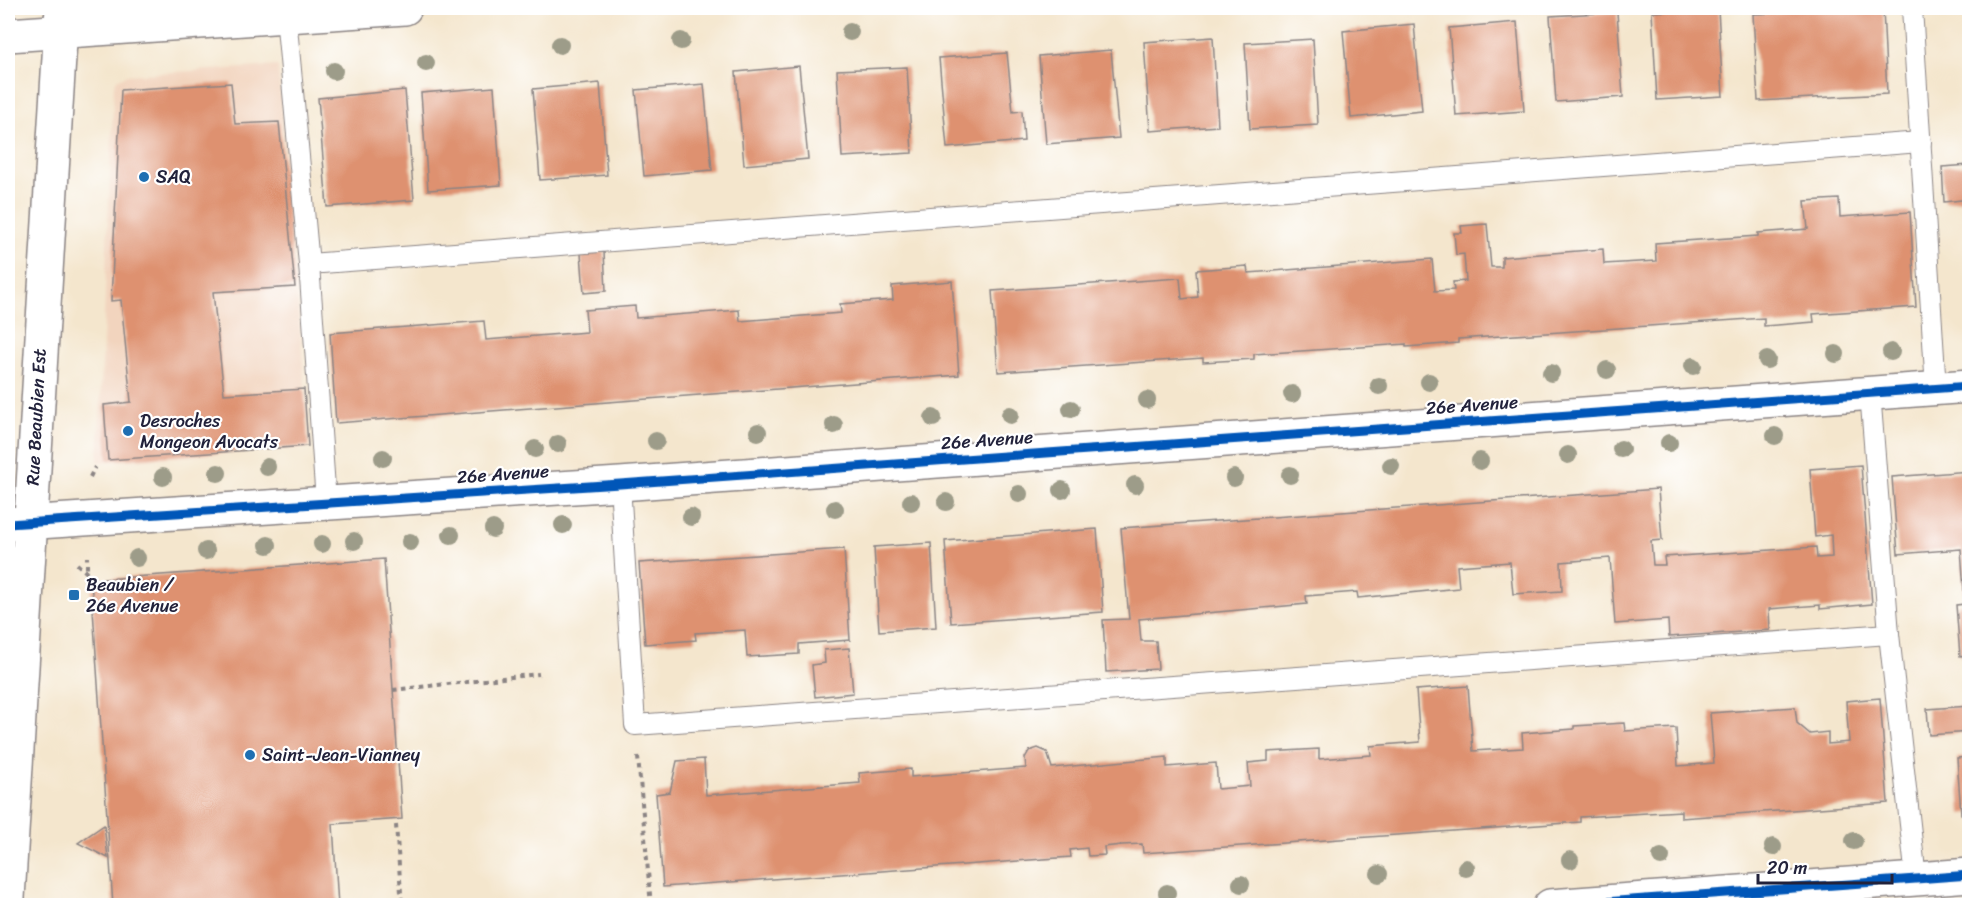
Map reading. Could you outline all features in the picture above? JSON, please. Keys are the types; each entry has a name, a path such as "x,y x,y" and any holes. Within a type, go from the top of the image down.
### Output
{"street":[{"path":"8,35 61,20 286,16 405,8"},
{"name":"Rue Beaubien Est","path":"8,898 28,589 19,524 61,20"},
{"name":"26e Avenue","path":"19,524 620,484 1970,386"},
{"path":"1550,906 1840,895 1916,879 1970,875"}],"lane":[{"path":"1912,8 1936,389"},
{"path":"286,16 309,264 326,502"},
{"path":"309,264 1920,142"},
{"path":"1870,392 1889,634 1916,879"},
{"path":"620,484 635,725 1889,634"}],"path":[{"path":"88,482 95,467"},
{"path":"77,564 87,573 87,547"},
{"path":"393,690 539,674"},
{"path":"635,725 651,906"},
{"path":"396,825 402,906"}],"shaded area":[{"path":"278,66 310,448 98,462 114,86 117,80 127,75"}],"building":[{"path":"1780,8 1883,8 1887,94 1758,101 1753,14 1780,13"},
{"path":"1718,9 1723,96 1657,100 1652,12"},
{"path":"1617,12 1623,97 1556,102 1550,16"},
{"path":"1517,22 1524,111 1456,116 1449,28"},
{"path":"1414,24 1422,111 1351,118 1343,31"},
{"path":"1213,37 1218,126 1150,131 1144,42"},
{"path":"1313,39 1318,125 1250,129 1245,43"},
{"path":"1111,50 1119,138 1046,144 1039,56"},
{"path":"1007,53 1013,112 1022,111 1024,141 947,148 939,58"},
{"path":"799,66 808,159 744,165 736,72"},
{"path":"907,67 912,153 842,157 837,70"},
{"path":"231,83 235,124 279,122 295,287 213,292 224,394 304,389 308,446 108,460 104,405 131,402 121,300 111,301 121,90"},
{"path":"600,83 607,175 540,180 533,89"},
{"path":"704,84 712,170 644,176 636,90"},
{"path":"494,87 501,185 428,190 421,93"},
{"path":"405,90 414,200 327,207 318,98"},
{"path":"1970,165 1970,199 1944,202 1942,167"},
{"path":"1839,199 1840,217 1910,212 1916,307 1813,314 1814,322 1764,326 1764,318 1458,339 1458,343 1406,347 1406,344 1254,354 1254,359 1203,362 1203,358 998,372 992,291 1180,278 1182,299 1198,297 1196,270 1247,266 1248,273 1432,259 1435,291 1454,290 1453,282 1466,281 1464,254 1456,255 1454,233 1462,233 1461,226 1487,224 1491,267 1502,267 1502,257 1603,249 1604,264 1656,261 1655,243 1758,236 1758,233 1808,229 1805,201"},
{"path":"604,252 606,291 584,293 581,253"},
{"path":"952,281 959,375 336,423 330,333 484,321 486,340 587,332 585,310 635,306 636,318 739,310 740,321 841,313 840,304 893,300 892,286"},
{"path":"1861,465 1872,604 1820,609 1820,605 1769,609 1770,630 1669,637 1668,620 1615,624 1610,558 1561,562 1562,591 1513,594 1510,562 1457,566 1459,588 1358,598 1357,592 1306,596 1307,604 1139,619 1141,641 1156,641 1158,669 1106,672 1103,620 1129,619 1121,528 1658,489 1662,540 1651,541 1653,565 1665,565 1664,557 1816,547 1817,558 1832,557 1831,535 1815,537 1810,469"},
{"path":"1970,471 1970,655 1960,656 1956,605 1965,604 1961,549 1898,554 1892,477"},
{"path":"1097,529 1103,612 951,623 945,541"},
{"path":"931,543 936,627 879,631 874,547"},
{"path":"844,549 850,640 799,644 799,654 747,657 745,630 695,633 696,640 645,644 639,563"},
{"name":"Saint-Jean-Vianney","path":"384,559 402,819 333,824 338,906 113,906 91,580"},
{"path":"849,648 853,693 815,697 812,665 825,663 824,650"},
{"path":"1468,686 1473,751 1523,748 1522,733 1574,729 1574,726 1624,723 1625,731 1676,728 1678,766 1714,763 1710,713 1795,707 1797,723 1810,734 1828,732 1828,744 1849,742 1846,701 1880,698 1888,803 1681,818 1681,811 1580,817 1580,822 1143,853 1142,844 1122,845 1104,847 1105,855 1088,856 1087,848 1070,850 1071,857 663,887 656,794 670,792 677,761 704,759 706,795 860,783 859,773 911,769 911,777 1026,768 1025,758 1029,751 1038,748 1047,752 1052,768 1167,757 1167,767 1216,763 1218,789 1250,786 1248,763 1268,761 1268,752 1319,749 1319,759 1371,755 1370,746 1420,742 1416,690"},
{"path":"1970,706 1970,732 1929,735 1927,709"},
{"path":"1970,757 1970,813 1961,814 1957,758"},
{"path":"104,825 108,858 78,843"}],"cycle path":[{"path":"8,524 620,484 1970,386"},
{"path":"1550,906 1970,875"}],"place":[{"name":"SAQ","path":"144,177"},
{"name":"Desroches Mongeon Avocats","path":"128,431"},
{"name":"Beaubien / 26e Avenue","path":"74,595"},
{"name":"Saint-Jean-Vianney","path":"250,755"}]}
